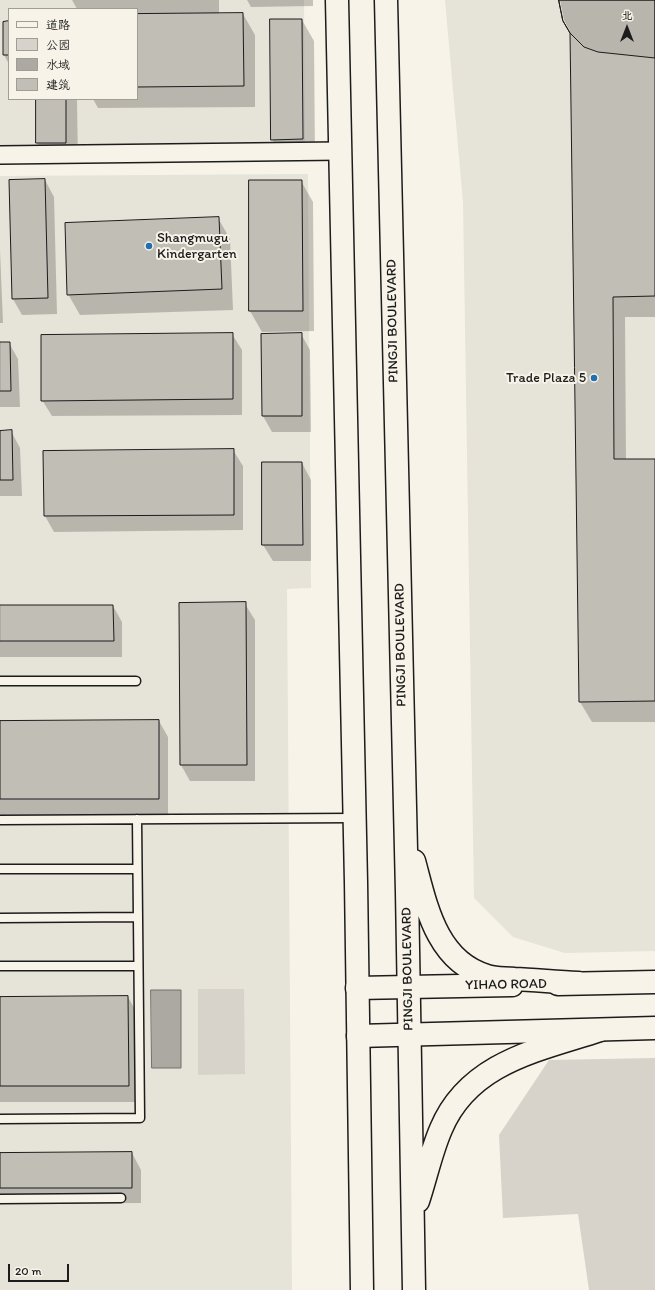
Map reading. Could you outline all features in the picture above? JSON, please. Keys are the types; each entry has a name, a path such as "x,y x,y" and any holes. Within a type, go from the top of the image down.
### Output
{"main road":[{"path":"337,0 362,1290"},
{"name":"PINGJI BOULEVARD","path":"386,0 406,830 414,1290"},
{"path":"406,830 429,915 436,932 445,946 457,959 471,969 487,976 578,983"},
{"name":"YIHAO ROAD","path":"357,988 655,982"},
{"path":"358,1036 655,1028"},
{"path":"412,1222 441,1128 459,1098 471,1085 484,1074 515,1058 600,1030"}],"street":[{"path":"0,155 340,151"}],"lane":[{"path":"0,681 136,681"},
{"path":"0,820 354,818"},
{"path":"0,1119 140,1118 137,819"},
{"path":"0,869 138,869"},
{"path":"0,918 138,917"},
{"path":"0,966 138,966"},
{"path":"0,1199 120,1198"}],"shaded area":[{"path":"0,0 304,0 305,145 0,147"},
{"path":"445,0 655,0 655,951 565,953 513,937 474,898 463,202"},
{"path":"308,174 311,588 287,589 292,1290 0,1290 0,176"}],"green space":[{"path":"198,989 244,989 245,1074 198,1075"},
{"path":"655,1058 655,1290 589,1290 578,1214 503,1218 499,1135 549,1060"}],"water":[{"path":"151,990 181,990 181,1068 152,1068"}],"building":[{"name":"Trade Plaza 5","path":"559,0 655,0 655,296 613,297 614,459 655,459 655,701 579,702 570,33 563,21"},
{"path":"559,0 655,0 655,58 598,52 584,47 570,33 563,21"},
{"path":"243,13 244,86 138,87 138,14"},
{"path":"270,19 302,19 303,139 271,140"},
{"path":"8,21 8,55 3,55 3,22"},
{"path":"36,100 66,100 66,143 36,143"},
{"path":"45,179 48,298 12,299 9,180"},
{"path":"249,180 302,180 303,311 249,311"},
{"path":"219,217 222,289 67,295 65,223"},
{"path":"233,333 233,399 41,401 41,335"},
{"path":"302,333 302,416 262,416 261,334"},
{"path":"0,342 10,342 11,391 0,391"},
{"path":"12,430 13,480 0,480 0,431"},
{"path":"234,449 234,515 44,516 43,451"},
{"path":"262,462 302,462 303,545 262,545"},
{"path":"246,602 247,765 180,765 179,603"},
{"path":"0,605 113,605 114,641 0,641"},
{"path":"159,720 159,799 0,799 0,721"},
{"path":"128,996 129,1086 0,1086 0,997"},
{"path":"132,1152 132,1188 0,1188 0,1153"}],"place":[{"name":"Shangmugu Kindergarten","path":"149,246"},
{"name":"Trade Plaza 5","path":"594,378"}]}
